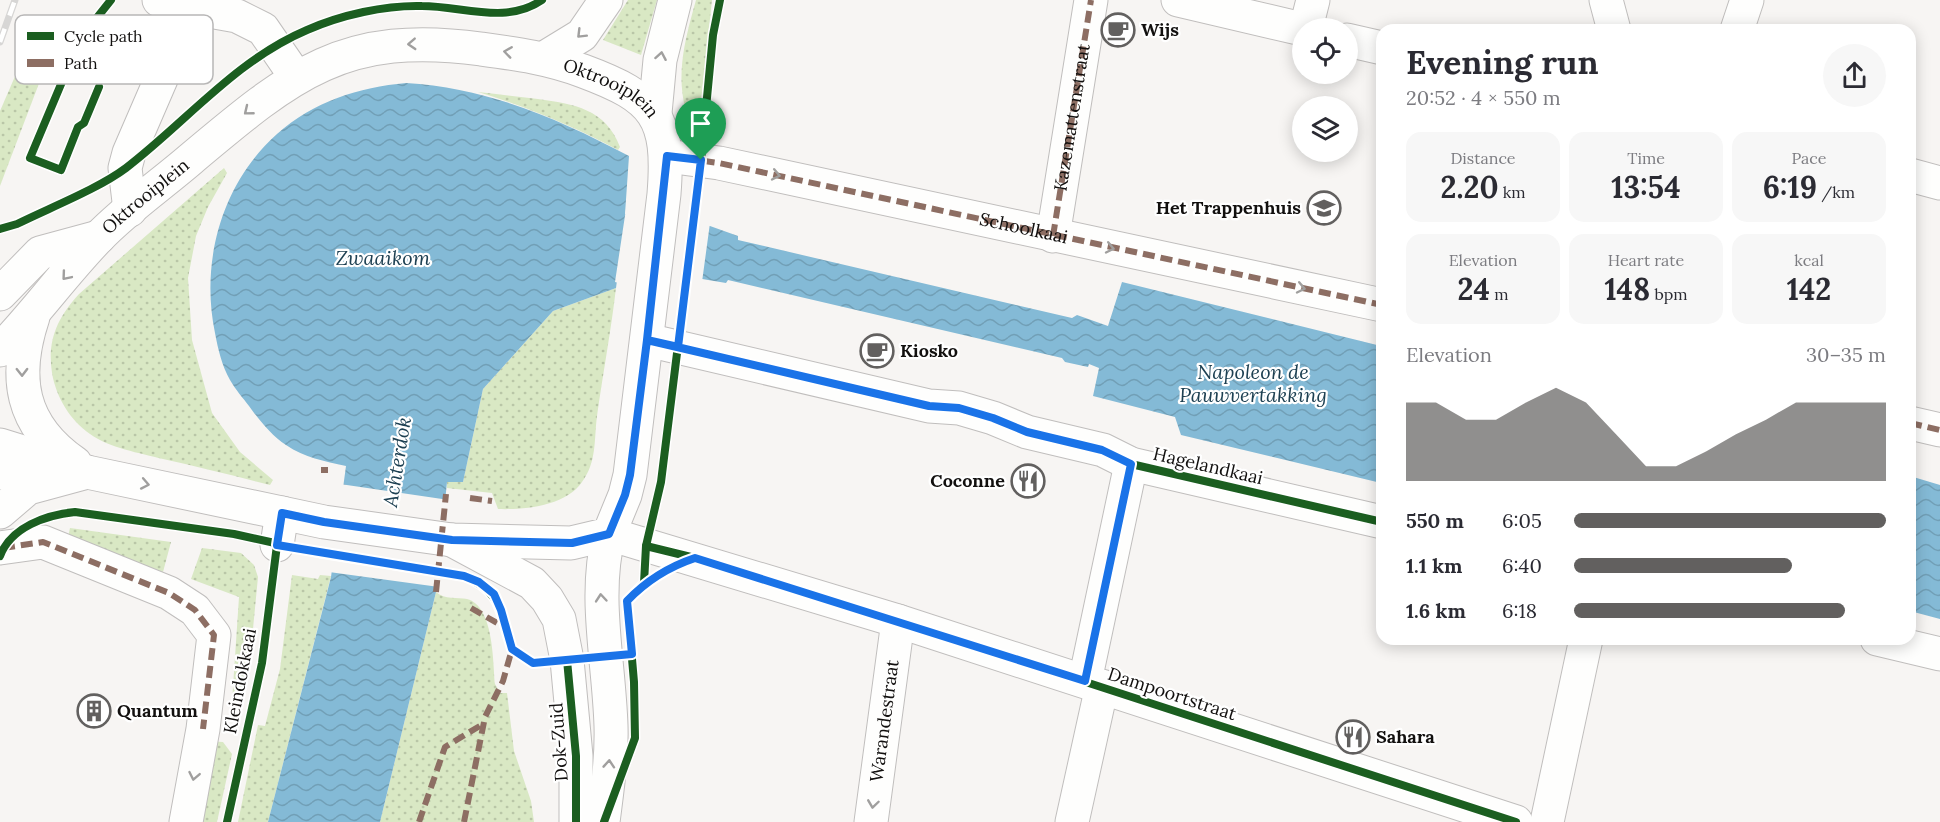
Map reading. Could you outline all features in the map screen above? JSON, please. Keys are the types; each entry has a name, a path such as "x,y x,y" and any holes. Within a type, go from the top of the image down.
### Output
{"street":[{"path":"159,0 190,12 209,11 237,16 263,29 296,77"},
{"path":"546,57 582,35 606,0"},
{"path":"655,113 660,60 675,0"},
{"name":"Kazemattenstraat","path":"1053,236 1091,0"},
{"path":"1178,0 1292,26"},
{"path":"1307,18 1313,0"},
{"path":"1606,0 1612,24"},
{"path":"1739,24 1747,0"},
{"name":"Oktrooiplein","path":"0,350 114,224 252,107 296,77 351,53 390,45 426,43 546,57 611,82 634,94 655,113 664,134 667,156 664,194 630,475 625,495 609,534 572,543 452,540 324,522 87,472 0,445"},
{"path":"1358,43 1376,47"},
{"path":"0,294 15,266 40,253 114,224 125,168 158,84"},
{"name":"Schoolkaai","path":"667,156 719,163 1376,304"},
{"path":"1916,177 1940,183"},
{"name":"Oktrooiplein","path":"33,315 21,366 26,400 44,437 57,451 87,472"},
{"name":"Hagelandkaai","path":"647,340 929,406 959,408 993,418 1027,432 1102,450 1131,464 1376,521"},
{"path":"1916,424 1940,430"},
{"path":"1093,684 1131,464"},
{"name":"Oktrooiplein","path":"0,472 87,472"},
{"name":"Oktrooiplein","path":"0,512 28,488 87,472"},
{"path":"277,545 282,513"},
{"path":"603,822 611,729 600,590 602,562 609,534"},
{"name":"Dampoortstraat","path":"609,534 898,621 1516,822"},
{"name":"Dok-Zuid","path":"452,540 532,583 547,598 559,619 567,660 576,756 576,822"},
{"name":"Kleindokkaai","path":"0,548 43,542 169,594 195,610 214,635 203,729 186,822"},
{"name":"Warandestraat","path":"871,822 898,621"},
{"path":"1547,822 1585,645"},
{"path":"1902,645 1939,654"},
{"name":"Dampoortstraat","path":"1072,822 1093,684"}],"green space":[{"path":"628,0 657,0 641,55 603,40"},
{"path":"696,0 712,0 699,121 691,125 682,93 682,62"},
{"path":"15,76 15,84 39,84 0,186 0,111"},
{"path":"478,92 576,106 597,116 606,124 620,147 618,150 550,118"},
{"path":"224,168 227,173 208,207 196,236 188,278 192,340 212,413 240,452 273,480 270,485 135,452 98,439 70,415 57,391 52,373 51,351 55,330 71,303"},
{"path":"616,288 594,450 587,474 582,482 575,490 555,501 544,505 508,509 498,509 492,493 447,488 447,482 463,482 483,389 553,311"},
{"path":"70,528 171,542 163,572 68,537"},
{"path":"202,548 241,553 254,565 258,577 252,639 237,714 231,717 239,597 191,579"},
{"path":"292,575 318,579 320,575 331,576 268,822 238,822 258,725 265,726 280,669"},
{"path":"436,592 447,597 467,599 476,604 487,623 495,684 500,693 507,693 514,751 531,801 534,822 380,822"},
{"path":"206,741 223,742 232,754 217,822 191,822"}],"water":[{"path":"406,83 436,86 494,98 575,129 629,156 625,214 710,226 738,236 738,240 1072,318 1077,315 1108,326 1122,282 1376,345 1376,482 1181,435 1175,417 1093,396 1099,368 1089,364 1088,367 1065,362 1062,358 728,280 726,283 619,265 616,288 553,311 483,389 463,482 447,482 436,592 380,822 268,822 331,577 346,466 308,456 281,441 261,422 232,383 219,351 211,306 214,251 229,200 242,176 258,154 277,134 321,105 354,92"},
{"path":"1916,478 1940,485 1940,619 1916,613"}],"pier":[{"path":"629,189 628,211 710,223 702,282 622,268 619,283 615,282"},
{"path":"340,484 449,500 439,587 329,572"}],"railway":[{"path":"0,42 15,0"}],"marked path":[{"path":"1053,236 1091,0"},
{"path":"667,156 719,163 1376,304"},
{"path":"1916,424 1940,430"},
{"path":"321,470 328,470"},
{"path":"436,592 446,494"},
{"path":"470,498 492,501"},
{"path":"3,548 43,542 169,593 195,610 214,635 203,729"},
{"path":"471,608 504,627"},
{"path":"464,822 485,717 503,681 512,649"},
{"path":"419,822 445,747 483,724"}],"cycle path":[{"path":"99,15 111,0"},
{"path":"0,229 17,224 115,176 234,75 281,43 307,30 334,20 393,7 437,7 499,13 528,7 542,0"},
{"path":"604,822 635,738 634,682 627,601 644,583 646,546 661,482 701,160 713,35 720,0"},
{"path":"61,84 30,158 61,170 78,127 84,123 99,87"},
{"path":"647,340 929,406 959,408 993,418 1027,432 1103,450 1131,464 1376,521"},
{"path":"0,556 12,537 31,524 53,516 75,512 234,534 320,553 464,576 494,597 512,649 533,663 632,654"},
{"path":"227,822 262,663 277,545"},
{"path":"646,546 695,558 898,621 1516,822"},
{"path":"567,660 576,756 576,822"}],"place":[{"name":"Wijs","path":"1118,30"},
{"name":"Het Trappenhuis","path":"1324,208"},
{"name":"Kiosko","path":"877,351"},
{"name":"Coconne","path":"1028,481"},
{"name":"Quantum","path":"94,711"},
{"name":"Sahara","path":"1353,737"}],"route":[{"path":"701,160 667,156 647,340 929,406 959,408 993,418 1027,432 1102,450 1131,464 1085,681 695,558 677,564 644,583 627,601 632,654 533,663 512,649 494,594 479,582 447,572 277,545 282,513 324,522 452,540 572,543 609,534 625,495 630,475 647,340 678,347 701,160"}],"water label":[{"name":"Zwaaikom","path":"383,258"},
{"name":"Napoleon de Pauwvertakking","path":"1253,384"},
{"name":"Achterdok","path":"397,462"}]}
